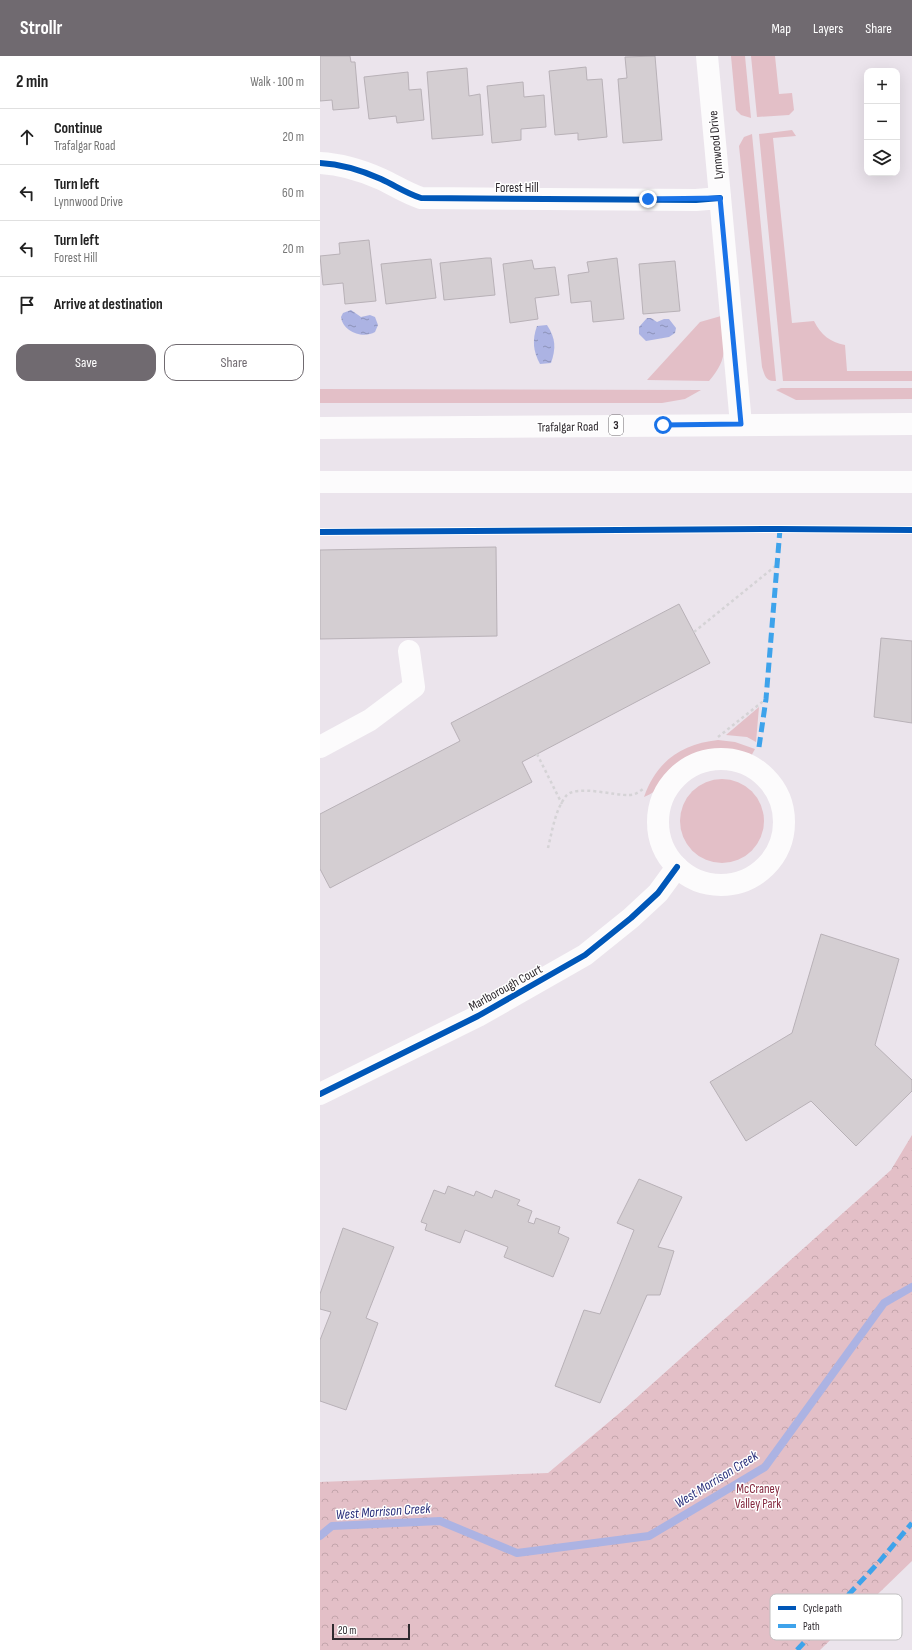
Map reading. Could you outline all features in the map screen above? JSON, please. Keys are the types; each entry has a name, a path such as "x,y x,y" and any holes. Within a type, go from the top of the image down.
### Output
{"street":[{"name":"Lynnwood Drive","path":"707,56 741,424"},
{"name":"Forest Hill","path":"320,163 359,171 382,180 402,192 421,198 696,200 720,198"},
{"name":"Trafalgar Road","path":"320,428 912,424"},
{"path":"320,482 912,482"},
{"path":"320,747 370,720 414,687 409,651"},
{"path":"721,759 739,762 752,767 764,775 773,786 782,803 784,833 776,852 763,869 746,880 726,885 705,883 686,874 677,867 663,846 658,829 659,813 664,795 674,780 687,769 704,762 721,759"},
{"name":"Marlborough Court","path":"320,1094 478,1016 585,955 631,918 658,893 677,867"}],"path":[{"path":"694,632 778,564"},
{"path":"718,737 766,699"},
{"path":"537,754 562,805"},
{"path":"548,848 558,814 566,795 574,792 589,791 630,796 643,789"}],"green space":[{"path":"731,56 745,56 751,118 741,115 736,110"},
{"path":"751,56 775,56 779,94 792,93 794,110 789,115 757,117"},
{"path":"792,130 796,136 773,138 792,323 814,321 826,337 830,340 845,345 847,371 912,371 912,381 783,381 759,134"},
{"path":"752,134 776,381 770,380 765,376 762,367 739,146 744,137"},
{"path":"721,316 724,343 723,358 716,373 709,381 647,380 700,322"},
{"path":"781,388 912,388 912,399 796,400 776,390"},
{"path":"320,389 701,390 685,399 662,403 320,403"},
{"path":"759,707 756,742 747,737 726,735"},
{"path":"718,740 735,742 755,749 750,758 718,752 708,753 688,760 670,773 654,792 644,797 655,774 672,757 693,746"},
{"path":"722,779 738,782 752,791 761,805 764,821 761,837 752,851 738,860 722,863 706,860 692,851 683,837 680,821 683,805 692,791 706,782"},
{"name":"McCraney Valley Park","path":"912,1135 912,1561 878,1594 770,1594 770,1640 830,1640 820,1650 320,1650 320,1482 548,1473 622,1411 891,1170"}],"water":[{"path":"351,310 361,317 370,315 375,317 378,325 375,332 365,335 359,334 354,333 345,327 341,317 343,313"},
{"path":"647,318 651,318 657,322 664,319 669,319 676,328 675,333 669,337 646,341 639,334 639,327"},
{"path":"547,325 554,339 554,353 551,363 540,364 536,355 534,336 537,326"}],"building":[{"path":"320,56 350,56 351,62 355,62 359,108 333,110 332,100 320,101"},
{"path":"655,56 662,140 623,143 618,79 627,78 625,57"},
{"path":"586,67 587,80 602,79 607,137 578,140 578,133 555,135 549,71"},
{"path":"467,68 469,96 480,94 483,135 432,139 427,72"},
{"path":"408,72 409,90 421,89 424,120 397,123 396,116 369,119 364,77"},
{"path":"523,82 524,97 544,95 546,127 521,129 521,140 492,143 487,86"},
{"path":"369,240 376,301 345,304 343,283 323,285 320,256 340,254 339,243"},
{"path":"491,258 495,295 444,300 440,263"},
{"path":"617,258 624,319 593,322 591,301 571,303 568,275 589,272 587,262"},
{"path":"431,259 436,298 386,304 381,264"},
{"path":"532,260 534,269 555,267 559,295 535,298 538,319 510,323 503,264"},
{"path":"675,261 680,311 643,314 639,264"},
{"path":"496,547 497,636 320,639 320,550"},
{"path":"679,604 710,663 522,762 532,782 330,888 320,869 320,814 460,741 451,723"},
{"path":"881,638 912,641 912,723 874,717"},
{"path":"821,934 899,959 875,1045 912,1080 912,1091 856,1146 811,1101 746,1141 710,1082 792,1033"},
{"path":"639,1179 682,1197 658,1247 674,1251 660,1295 647,1295 600,1403 555,1386 584,1310 600,1314 634,1230 617,1223"},
{"path":"448,1186 474,1196 476,1191 492,1198 495,1190 520,1200 517,1205 532,1211 528,1222 534,1224 536,1218 560,1227 558,1233 569,1238 553,1277 504,1257 508,1247 465,1230 460,1243 425,1230 427,1224 421,1222 434,1190 445,1194"},
{"path":"343,1228 394,1247 366,1318 378,1323 346,1410 320,1401 320,1340 331,1312 320,1309 320,1294"}],"waterway":[{"name":"West Morrison Creek","path":"320,1536 332,1526 440,1521 517,1553 649,1536 765,1467 884,1303 912,1287"}],"marked path":[{"path":"759,747 766,699 780,529"},
{"path":"849,1594 912,1523"},
{"path":"797,1650 806,1640"}],"cycle path":[{"path":"320,163 343,166 367,173 421,198 696,200 720,198"},
{"path":"320,532 780,529 912,530"},
{"path":"320,1094 478,1016 585,955 631,918 658,893 677,867"}],"route":[{"path":"648,199 696,200 720,198 741,424 663,425"}]}
